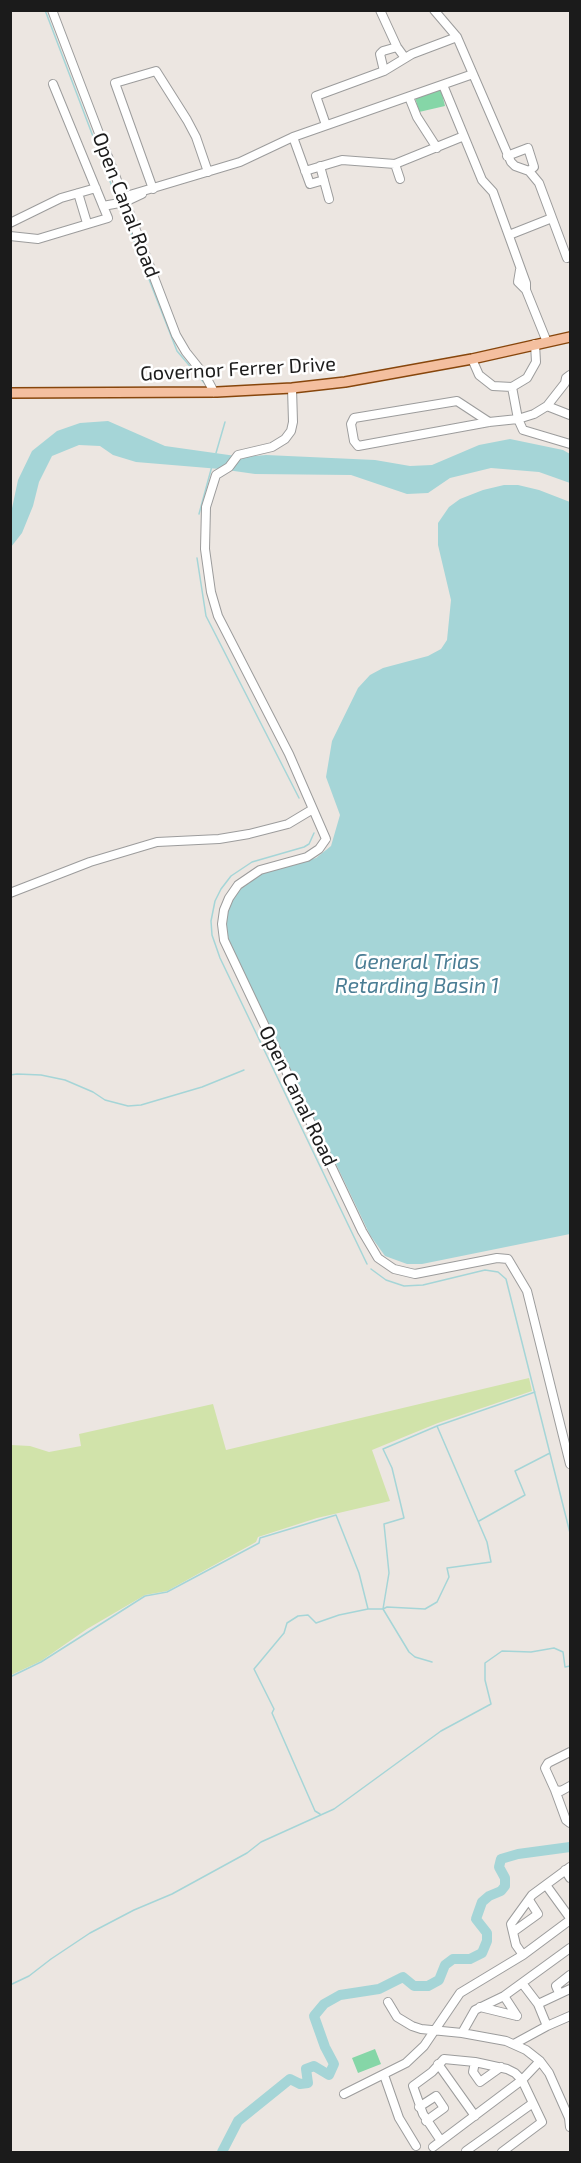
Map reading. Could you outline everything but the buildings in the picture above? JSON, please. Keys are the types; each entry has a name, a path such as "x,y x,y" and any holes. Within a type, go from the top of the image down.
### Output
{"main road":[{"name":"Governor Ferrer Drive","path":"10,393 214,392 292,388 345,382 472,359 570,337"}],"street":[{"name":"Open Canal Road","path":"52,10 176,335 214,392"},
{"path":"381,10 397,47 405,58"},
{"path":"434,10 457,37 507,156 515,166 529,171 538,183 567,258"},
{"path":"326,125 316,96 384,71 405,58 457,37"},
{"path":"384,71 380,54 397,47"},
{"path":"151,190 115,83 156,70 196,137 208,172"},
{"path":"103,206 253,158 293,137 473,74"},
{"path":"10,236 38,239 108,218 54,84"},
{"path":"443,85 482,180 494,192 520,270 518,282 526,290 547,342"},
{"path":"409,97 417,117 437,148"},
{"path":"305,171 342,160 395,164 464,136"},
{"path":"293,137 310,184 324,180"},
{"path":"507,156 528,148 534,167 529,171"},
{"path":"395,164 400,179"},
{"path":"320,166 328,199"},
{"path":"10,223 61,198 96,188"},
{"path":"78,193 87,223"},
{"path":"509,235 552,218"},
{"path":"472,359 478,375 493,386 512,387 527,378 536,362 535,344"},
{"path":"489,422 457,400 354,418 351,424 354,441 358,446 489,422 518,419 534,414 547,406 568,384 566,378 570,375"},
{"path":"512,387 518,419 523,430 570,444"},
{"name":"Open Canal Road","path":"292,388 293,422 288,435 272,447 238,455 228,467 216,475 206,507 205,549 213,600 223,626 289,754 318,819 320,841 314,852 302,859 260,870 247,877 236,887 227,901 223,919 223,936 230,956 362,1231 378,1258 398,1270 415,1274 497,1258 508,1259 527,1291 570,1464"},
{"path":"547,406 570,415"},
{"path":"10,893 90,862 157,842 219,839 249,834 288,824 313,809"},
{"path":"570,1752 546,1766 566,1820 570,1823"},
{"path":"555,1790 561,1791 570,1786"},
{"path":"523,1955 516,1945 511,1924 529,1900 546,1885 568,1869 570,1878"},
{"path":"344,2094 384,2075 416,2055 460,1993 523,1955 570,1919 546,1885"},
{"path":"513,1932 538,1914 529,1900"},
{"path":"462,2032 475,2010 504,1995 570,1947"},
{"path":"559,1993 556,1986 570,1975"},
{"path":"522,1983 538,2004 547,2026"},
{"path":"538,2004 570,1989"},
{"path":"480,2007 517,2016 504,1995"},
{"path":"388,2002 390,2008 404,2022 421,2029 462,2032 514,2044 526,2050 540,2061 549,2073 570,2118 570,2127"},
{"path":"514,2044 570,2016"},
{"path":"441,2141 426,2121 413,2086 447,2058 475,2062 501,2067 515,2073 522,2080 542,2122 502,2152"},
{"path":"433,2147 522,2080 540,2061"},
{"path":"475,2062 473,2072 480,2082 501,2067"},
{"path":"438,2064 476,2116"},
{"path":"384,2075 399,2118 416,2146"},
{"path":"419,2107 436,2096 444,2108 426,2121"},
{"path":"466,2151 533,2103"}],"green space":[{"path":"441,90 445,106 419,112 415,97"},
{"path":"529,1378 532,1391 438,1423 372,1450 390,1501 317,1518 258,1537 256,1542 167,1591 145,1595 87,1629 41,1661 11,1675 11,1445 30,1446 49,1452 81,1446 79,1434 213,1404 226,1450"},
{"path":"375,2049 381,2064 358,2073 352,2058"}],"water":[{"path":"108,421 165,446 243,457 266,455 375,460 410,466 432,465 479,445 510,439 563,450 570,454 570,483 539,472 491,468 450,478 428,493 407,494 351,475 255,474 136,462 113,455 100,446 79,445 52,456 39,482 33,506 22,533 11,547 11,513 18,480 32,451 57,431 80,423"},
{"name":"General Trias Retarding Basin 1","path":"504,485 518,485 539,490 570,502 570,1234 422,1264 407,1264 385,1256 370,1235 229,941 226,925 227,911 233,897 255,874 316,858 331,846 340,815 326,777 332,741 358,688 370,675 383,668 428,656 441,649 447,640 451,600 438,545 438,523 449,507 460,499"}],"waterway":[{"path":"45,10 116,197"},
{"path":"120,205 177,351 206,385"},
{"path":"216,453 225,422"},
{"path":"199,514 212,466"},
{"path":"197,558 206,616 299,798"},
{"path":"314,833 309,844 304,847 252,862 231,876 215,901 211,921 212,935 220,958 367,1264"},
{"path":"10,1075 41,1075 65,1080 105,1100 128,1106 141,1105 202,1087 244,1070"},
{"path":"371,1269 386,1280 404,1286 423,1285 485,1270 498,1272 506,1279 570,1533"},
{"path":"432,1662 415,1657 409,1652 383,1609 389,1573 384,1524 404,1518 392,1468 383,1449 437,1426 535,1392"},
{"path":"320,1814 315,1811 272,1713 274,1709 254,1669 284,1633 287,1623 298,1616 308,1615 316,1623 368,1609 387,1607 425,1609 437,1602 449,1577 447,1568 491,1562 487,1542 437,1426"},
{"path":"479,1521 525,1495 515,1471 550,1453"},
{"path":"10,1677 41,1662 145,1596 167,1592 259,1543 260,1538 336,1515 359,1573 368,1609"},
{"path":"10,1985 29,1976 90,1933 134,1910 172,1894 247,1853 261,1842 334,1809 441,1731 491,1704 485,1680 485,1663 502,1651 531,1652 554,1648 563,1652 565,1667 570,1666"},
{"path":"222,2152 238,2121 290,2079 300,2084 308,2083 306,2069 314,2066 329,2075 334,2064 314,2016 324,2004 340,1995 379,1989 403,1977 414,1986 428,1986 439,1980 445,1965 453,1959 470,1959 482,1953 487,1941 487,1933 476,1919 482,1902 501,1891 505,1886 505,1878 499,1867 501,1859 518,1854 570,1847"}]}
